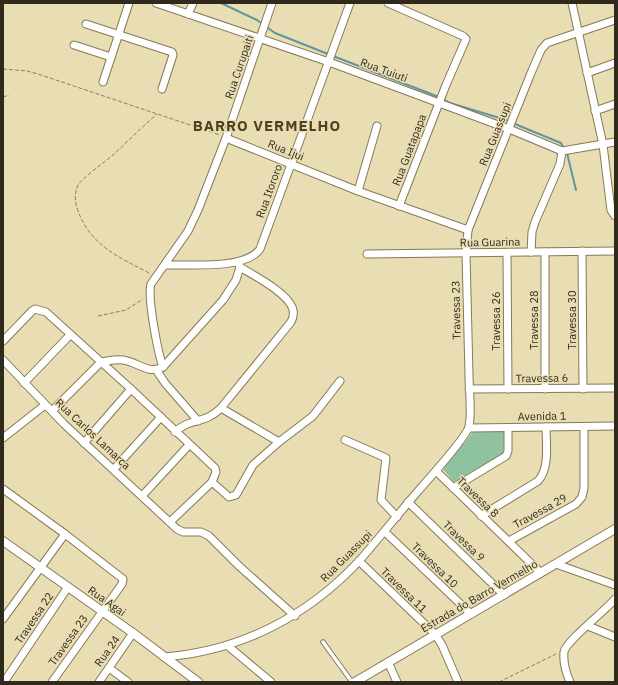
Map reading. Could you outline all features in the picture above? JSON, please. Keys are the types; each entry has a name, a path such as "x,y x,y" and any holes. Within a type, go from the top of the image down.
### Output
{"street":[{"path":"103,82 129,3"},
{"name":"Rua Tuiuti","path":"156,3 260,38 330,58 440,98 510,126 565,151 603,146 615,142"},
{"path":"188,14 193,3"},
{"name":"Rua Curupaiti","path":"155,276 166,265 191,224 226,138 272,3"},
{"name":"Rua Itororo","path":"166,265 239,265 251,258 260,249 350,3"},
{"name":"Rua Guatapapa","path":"388,3 463,36 466,39 440,98 399,206"},
{"path":"572,3 613,194 612,210 615,216"},
{"path":"578,33 615,20"},
{"path":"86,24 172,52 172,59 162,89"},
{"name":"Rua Guassupi","path":"468,230 543,46 547,43 578,33"},
{"path":"74,45 111,57"},
{"path":"587,73 615,63"},
{"path":"595,111 615,104"},
{"path":"358,190 378,126"},
{"name":"Rua Ijui","path":"226,138 399,206 468,230"},
{"name":"Rua Guarina","path":"367,254 466,254 531,252 532,232 535,222 565,151"},
{"name":"Travessa 23","path":"468,230 466,254 469,389"},
{"name":"Travessa 30","path":"582,251 583,388"},
{"path":"531,252 615,251"},
{"name":"Travessa 28","path":"545,252 545,389"},
{"name":"Travessa 26","path":"507,253 508,389"},
{"path":"52,411 101,362 123,360 147,369 160,369 223,300 236,280 239,265 282,294 290,302 294,315 291,322 221,408 207,419 184,424 175,432"},
{"path":"155,276 150,288 160,369 165,383 198,421"},
{"path":"3,341 35,309 46,312 131,389 214,468 216,472 212,482 170,522"},
{"path":"24,383 70,335"},
{"name":"Rua Carlos Lamarca","path":"3,360 84,443 114,469 177,529 183,532 201,532 209,536 239,566 295,616"},
{"path":"212,482 228,497 236,495 253,465 279,442 313,416 340,381"},
{"name":"Travessa 6","path":"469,389 615,388"},
{"path":"84,443 131,389"},
{"path":"469,389 469,428"},
{"path":"3,438 45,404"},
{"path":"221,408 279,442"},
{"path":"114,469 160,417"},
{"path":"482,516 538,481 543,476 546,463 546,426"},
{"name":"Avenida 1","path":"469,428 615,426"},
{"name":"Travessa 29","path":"509,541 576,504 582,496 584,488 584,427"},
{"name":"Rua Guassupi","path":"164,657 198,654 228,646 271,629 295,616 333,586 359,561 436,471 469,428"},
{"path":"453,488 506,456 508,451 508,428"},
{"path":"345,440 386,458 381,500 397,517"},
{"path":"142,496 189,445"},
{"name":"Travessa 8","path":"436,471 541,573"},
{"path":"3,489 65,534 3,619"},
{"name":"Travessa 9","path":"408,502 504,595"},
{"name":"Estrada do Barro Vermelho","path":"354,682 615,530"},
{"name":"Travessa 10","path":"385,532 471,614"},
{"name":"Travessa 23","path":"52,682 101,611 122,584 123,579 65,534"},
{"name":"Rua Agai","path":"4,544 40,567 133,633 198,682"},
{"name":"Travessa 11","path":"359,561 435,634 442,645 458,682"},
{"path":"556,564 615,585"},
{"name":"Travessa 22","path":"4,682 68,587"},
{"path":"571,682 564,650 570,641 588,626 615,599"},
{"path":"588,626 615,637"},
{"name":"Rua 24","path":"98,682 133,633"},
{"path":"228,646 271,682"},
{"path":"388,662 397,682"},
{"path":"109,668 128,682"}],"lane":[{"path":"323,642 354,682"}],"path":[{"path":"3,69 27,71 226,138"},
{"path":"3,97 9,95"},
{"path":"155,276 110,253 96,242 80,217 76,204 76,193 79,184 157,114"},
{"path":"98,316 116,313 134,306 142,301 150,288"},
{"path":"499,682 564,650"}],"green space":[{"path":"473,432 505,432 503,454 454,482 443,469"}],"waterway":[{"path":"221,3 257,20 275,33 328,54"},
{"path":"333,56 439,97"},
{"path":"443,99 450,103 503,119 561,143 564,149"},
{"path":"567,153 576,190"}],"district":[{"name":"BARRO VERMELHO","path":"267,125"}]}
